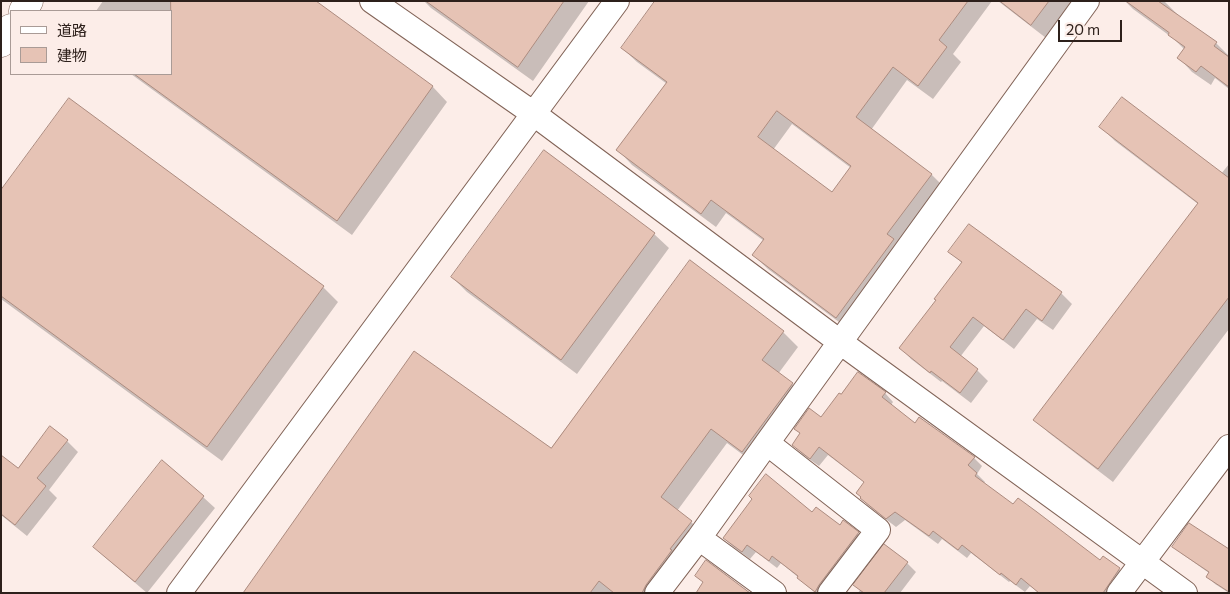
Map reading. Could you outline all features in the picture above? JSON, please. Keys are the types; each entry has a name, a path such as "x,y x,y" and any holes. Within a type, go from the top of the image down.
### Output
{"main road":[{"path":"1,43 10,30"}],"street":[{"path":"372,1 534,114 840,342 1185,593"},
{"path":"179,593 617,1"},
{"path":"657,593 699,538 1087,1"},
{"path":"767,442 878,530 830,593"},
{"path":"1119,593 1229,447"},
{"path":"699,538 774,593"}],"building":[{"path":"171,1 316,1 433,86 337,221 135,75 172,75"},
{"path":"426,1 564,1 518,67"},
{"path":"655,1 968,1 939,40 947,47 918,86 893,67 856,117 932,174 887,234 894,239 836,318 752,255 764,239 711,200 701,214 616,150 667,82 621,48","holes":["777,111 851,166 832,192 758,137"]},
{"path":"1000,1 1049,1 1031,25"},
{"path":"1126,1 1158,1 1217,42 1214,46 1229,57 1229,87 1201,66 1196,72 1177,58 1185,47"},
{"path":"1122,97 1229,178 1229,297 1098,469 1033,420 1198,203 1099,127"},
{"path":"69,98 324,286 207,447 1,296 1,190"},
{"path":"544,150 655,233 561,360 451,277"},
{"path":"969,224 1062,292 1042,321 1026,309 1003,340 973,317 950,347 978,369 960,393 931,371 930,373 899,348 962,262 948,252"},
{"path":"690,260 784,331 762,360 793,383 742,452 711,429 661,497 692,521 670,549 672,550 642,593 614,593 599,581 590,593 243,593 414,351 551,448"},
{"path":"858,372 886,392 882,397 915,423 919,417 975,457 968,465 977,473 975,476 1013,504 1018,498 1100,560 1103,556 1120,568 1103,593 1039,593 1021,578 1016,585 962,545 958,550 933,531 929,536 895,512 886,519 856,493 864,482 819,447 810,459 792,445 800,433 794,429 809,408 821,417"},
{"path":"50,426 68,440 37,478 46,486 15,525 1,514 1,455 18,468"},
{"path":"162,460 204,496 135,582 93,547"},
{"path":"766,474 812,512 816,507 840,525 843,520 859,532 815,592 772,556 769,561 747,545 742,552 723,538 752,499 749,496"},
{"path":"1189,523 1229,549 1229,592 1206,577 1209,572 1172,547"},
{"path":"884,544 908,562 884,593 864,593 853,585"},
{"path":"706,560 750,593 696,593 703,582 695,576"}]}
